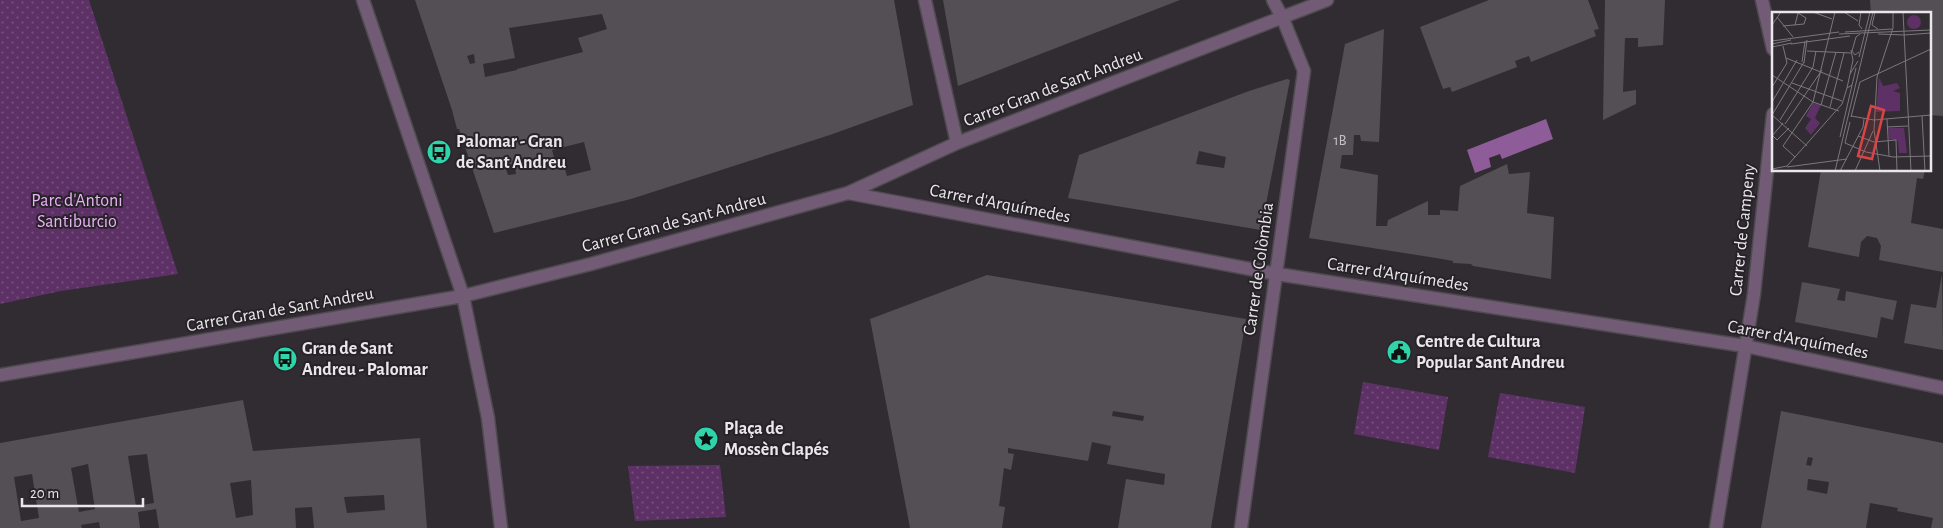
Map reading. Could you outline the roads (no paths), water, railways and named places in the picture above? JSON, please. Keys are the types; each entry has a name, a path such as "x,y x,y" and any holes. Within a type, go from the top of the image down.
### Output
{"street":[{"path":"363,0 463,296 488,418 501,528"},
{"path":"925,0 957,143"},
{"name":"Carrer de Colòmbia","path":"1241,528 1304,71 1274,0"},
{"name":"Carrer Gran de Sant Andreu","path":"0,375 463,296 591,264 848,193 957,143 1327,0"},
{"path":"1762,0 1772,45"},
{"name":"Carrer de Campeny","path":"1716,528 1754,294 1772,123"},
{"name":"Carrer d'Arquímedes","path":"848,193 1277,274 1745,346 1943,388"}],"place":[{"name":"Palomar - Gran de Sant Andreu","path":"439,152"},
{"name":"Centre de Cultura Popular Sant Andreu","path":"1399,352"},
{"name":"Gran de Sant Andreu - Palomar","path":"285,359"},
{"name":"Plaça de Mossèn Clapés","path":"706,439"}],"park label":[{"name":"Parc d'Antoni Santiburcio","path":"77,211"}]}
